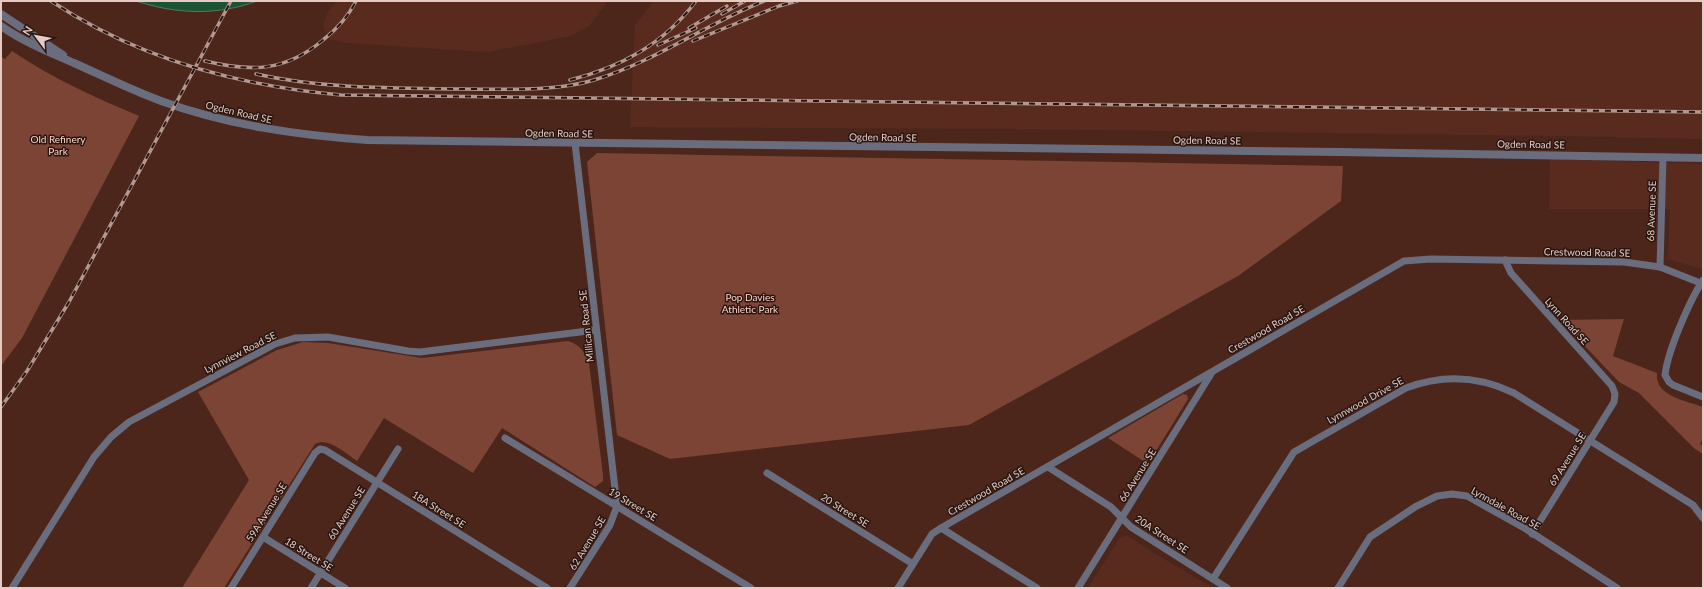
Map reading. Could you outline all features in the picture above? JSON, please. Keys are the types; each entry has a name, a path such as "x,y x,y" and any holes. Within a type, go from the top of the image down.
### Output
{"street":[{"name":"Ogden Road SE","path":"1,14 75,64"},
{"name":"Ogden Road SE","path":"1,26 42,50 133,90 172,104 222,119 273,130 325,137 367,140 1703,158"},
{"name":"Millican Road SE","path":"575,143 617,506"},
{"name":"68 Avenue SE","path":"1660,267 1663,157"},
{"name":"Crestwood Road SE","path":"898,588 932,534 941,528 1404,261 1431,259 1624,262 1660,267 1702,283"},
{"name":"Lynn Road SE","path":"1505,260 1511,273 1612,386 1615,394"},
{"path":"1702,283 1690,304 1666,370 1667,379 1674,385 1703,397"},
{"name":"Lynnview Road SE","path":"12,588 94,456 110,437 129,422 275,344 295,338 328,337 420,352 596,330"},
{"name":"66 Avenue SE","path":"1078,588 1212,372"},
{"name":"Lynnwood Drive SE","path":"1213,579 1294,452 1410,386 1434,380 1453,378 1474,380 1494,385 1514,393 1693,505 1703,518"},
{"name":"69 Avenue SE","path":"1532,534 1614,402 1615,394"},
{"name":"19 Street SE","path":"504,438 751,588"},
{"name":"18A Street SE","path":"320,448 547,588"},
{"name":"59A Avenue SE","path":"230,588 315,453 320,448"},
{"name":"60 Avenue SE","path":"311,588 398,449"},
{"name":"20A Street SE","path":"1048,467 1112,508 1131,527 1227,588"},
{"name":"20 Street SE","path":"766,473 913,564"},
{"name":"Lynndale Road SE","path":"1338,588 1370,537 1415,507 1437,496 1452,494 1467,496 1532,534 1617,588"},
{"name":"62 Avenue SE","path":"570,588 610,525 617,506"},
{"path":"941,528 1037,588"},
{"name":"18 Street SE","path":"262,537 345,588"}],"shaded area":[{"path":"136,1 257,1 227,9 196,12 166,9"},
{"path":"337,1 608,1 589,26 571,36 488,52 347,43 331,40 325,32 323,24 328,12"},
{"path":"654,1 1703,1 1703,139 1029,129 630,127 635,25"},
{"path":"1550,159 1703,164 1703,267 1701,269 1668,259 1670,209 1549,209"},
{"path":"1127,535 1209,586 1208,588 1088,588 1119,539"}],"green space":[{"name":"Old Refinery Park","path":"12,51 42,70 106,102 139,116 22,338 1,366 1,57 5,59"},
{"name":"Pop Davies Athletic Park","path":"597,153 1343,166 1341,201 1238,276 969,425 670,459 617,435 587,162"},
{"path":"1624,319 1613,356 1657,373 1657,381 1666,392 1681,400 1703,407 1703,437 1700,444 1703,446 1703,454 1695,449 1639,393 1619,382 1560,320"},
{"path":"568,341 576,344 581,349 589,363 603,475 603,481 595,487 502,428 473,473 384,418 357,461 331,444 320,442 315,444 224,588 182,588 249,480 198,392 277,350 303,342 328,343 422,358"},
{"path":"1183,394 1187,395 1188,399 1148,464 1108,438"}],"railway":[{"path":"51,1 84,21 118,38 190,66 265,85 341,95 1703,112"},
{"path":"1,407 27,371 69,302 231,1"},
{"path":"205,61 222,65 253,68 281,64 309,51 333,32 346,17 356,1"},
{"path":"570,80 607,68 640,52 670,30 696,1"},
{"path":"722,14 745,1"},
{"path":"256,74 307,83 358,87 511,89 546,88 579,84 594,80 638,63 764,1"},
{"path":"693,41 779,6 797,1"},
{"path":"689,28 727,6"},
{"path":"658,45 696,28"}]}
